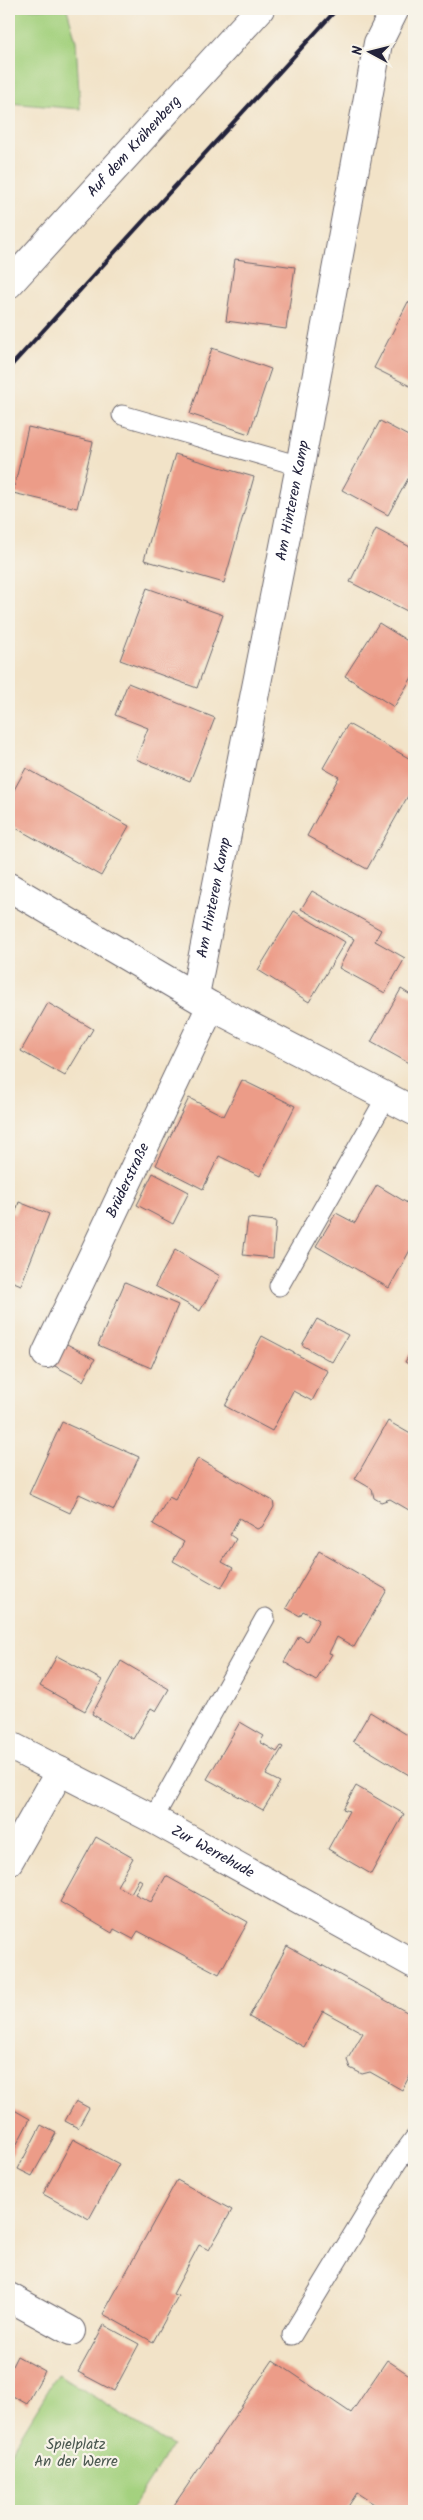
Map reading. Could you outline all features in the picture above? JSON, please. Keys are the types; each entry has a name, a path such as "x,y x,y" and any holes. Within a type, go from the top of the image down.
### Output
{"street":[{"name":"Auf dem Krähenberg","path":"9,284 260,9"},
{"name":"Am Hinteren Kamp","path":"203,1000 378,43 396,9"},
{"path":"9,887 203,1000 414,1111"},
{"name":"Brüderstraße","path":"46,1354 203,1000"},
{"name":"Zur Werrehude","path":"9,1744 153,1819 414,1964"},
{"path":"9,1861 60,1771"},
{"path":"9,2297 71,2331"}],"lane":[{"path":"122,415 300,466"},
{"path":"279,1286 388,1096"},
{"path":"153,1819 265,1618"},
{"path":"292,2335 397,2162 414,2139"}],"green space":[{"path":"9,9 67,9 76,41 80,109 9,103"},
{"name":"Spielplatz An der Werre","path":"58,2374 172,2446 130,2511 9,2511 9,2455"}],"building":[{"path":"235,259 295,267 286,329 226,321"},
{"path":"408,302 414,305 414,388 374,368"},
{"path":"212,348 271,369 249,434 190,414"},
{"path":"380,421 414,439 414,468 388,515 342,490"},
{"path":"28,427 93,442 77,508 13,493"},
{"path":"175,454 254,477 224,583 144,560"},
{"path":"376,529 414,549 413,614 350,582"},
{"path":"147,588 223,615 197,688 120,660"},
{"path":"379,623 414,645 414,674 394,707 345,676"},
{"path":"128,683 215,718 190,781 136,759 148,728 115,715"},
{"path":"348,724 414,761 414,785 367,869 307,836 339,777 323,768"},
{"path":"26,768 129,826 101,876 9,824 9,799"},
{"path":"312,891 381,930 375,941 405,958 385,993 339,968 354,939 301,909"},
{"path":"294,911 345,942 309,1002 258,970"},
{"path":"401,989 414,997 414,1066 371,1042"},
{"path":"48,1003 93,1029 65,1076 21,1051"},
{"path":"242,1080 295,1106 260,1176 219,1156 203,1189 156,1165 189,1098 224,1116"},
{"path":"153,1173 189,1192 173,1224 137,1205"},
{"path":"377,1185 414,1207 414,1243 389,1288 316,1246 336,1213 355,1223"},
{"path":"19,1202 49,1214 21,1285 9,1280 9,1212 15,1214"},
{"path":"248,1218 276,1221 273,1258 243,1255"},
{"path":"175,1250 220,1276 200,1311 155,1286"},
{"path":"125,1282 178,1305 151,1368 98,1345"},
{"path":"317,1319 348,1335 332,1362 302,1345"},
{"path":"262,1336 328,1371 312,1401 293,1391 272,1431 225,1406"},
{"path":"65,1343 95,1359 83,1381 53,1365"},
{"path":"414,1346 414,1367 405,1362"},
{"path":"388,1421 414,1436 414,1513 390,1499 381,1502 374,1498 372,1489 355,1479"},
{"path":"62,1422 139,1457 114,1510 79,1494 70,1513 29,1494"},
{"path":"198,1458 273,1501 274,1507 262,1527 257,1529 239,1518 230,1535 236,1539 222,1562 233,1568 221,1588 173,1561 184,1542 153,1524 169,1497 175,1500"},
{"path":"319,1551 387,1590 354,1647 337,1637 329,1653 332,1654 316,1681 284,1662 299,1636 307,1641 319,1620 303,1611 300,1616 286,1608"},
{"path":"57,1656 102,1680 85,1711 40,1686"},
{"path":"121,1661 169,1689 156,1711 151,1708 133,1739 92,1714"},
{"path":"370,1712 414,1739 414,1766 409,1775 353,1741"},
{"path":"240,1722 264,1736 260,1742 277,1752 281,1746 283,1747 266,1775 280,1782 263,1810 207,1779"},
{"path":"356,1786 404,1814 371,1874 328,1849 349,1811 343,1809"},
{"path":"96,1837 133,1858 117,1886 131,1893 139,1879 142,1881 135,1894 151,1902 166,1876 248,1922 219,1974 138,1931 133,1939 114,1929 112,1933 60,1902"},
{"path":"287,1946 414,2016 414,2068 402,2090 370,2072 362,2074 350,2068 347,2060 363,2033 323,2011 304,2047 249,2017"},
{"path":"76,2101 89,2108 78,2128 65,2121"},
{"path":"9,2107 30,2119 9,2159"},
{"path":"41,2125 56,2133 32,2176 18,2169"},
{"path":"73,2139 119,2164 89,2219 43,2194"},
{"path":"177,2180 232,2210 209,2250 199,2245 173,2294 178,2296 153,2342 103,2314"},
{"path":"104,2325 139,2344 114,2391 78,2372"},
{"path":"17,2356 45,2371 27,2404 9,2394 9,2372"},
{"path":"273,2360 351,2413 387,2360 414,2378 414,2511 385,2511 357,2493 345,2511 170,2511"}],"railway":[{"path":"9,368 337,9"}]}
